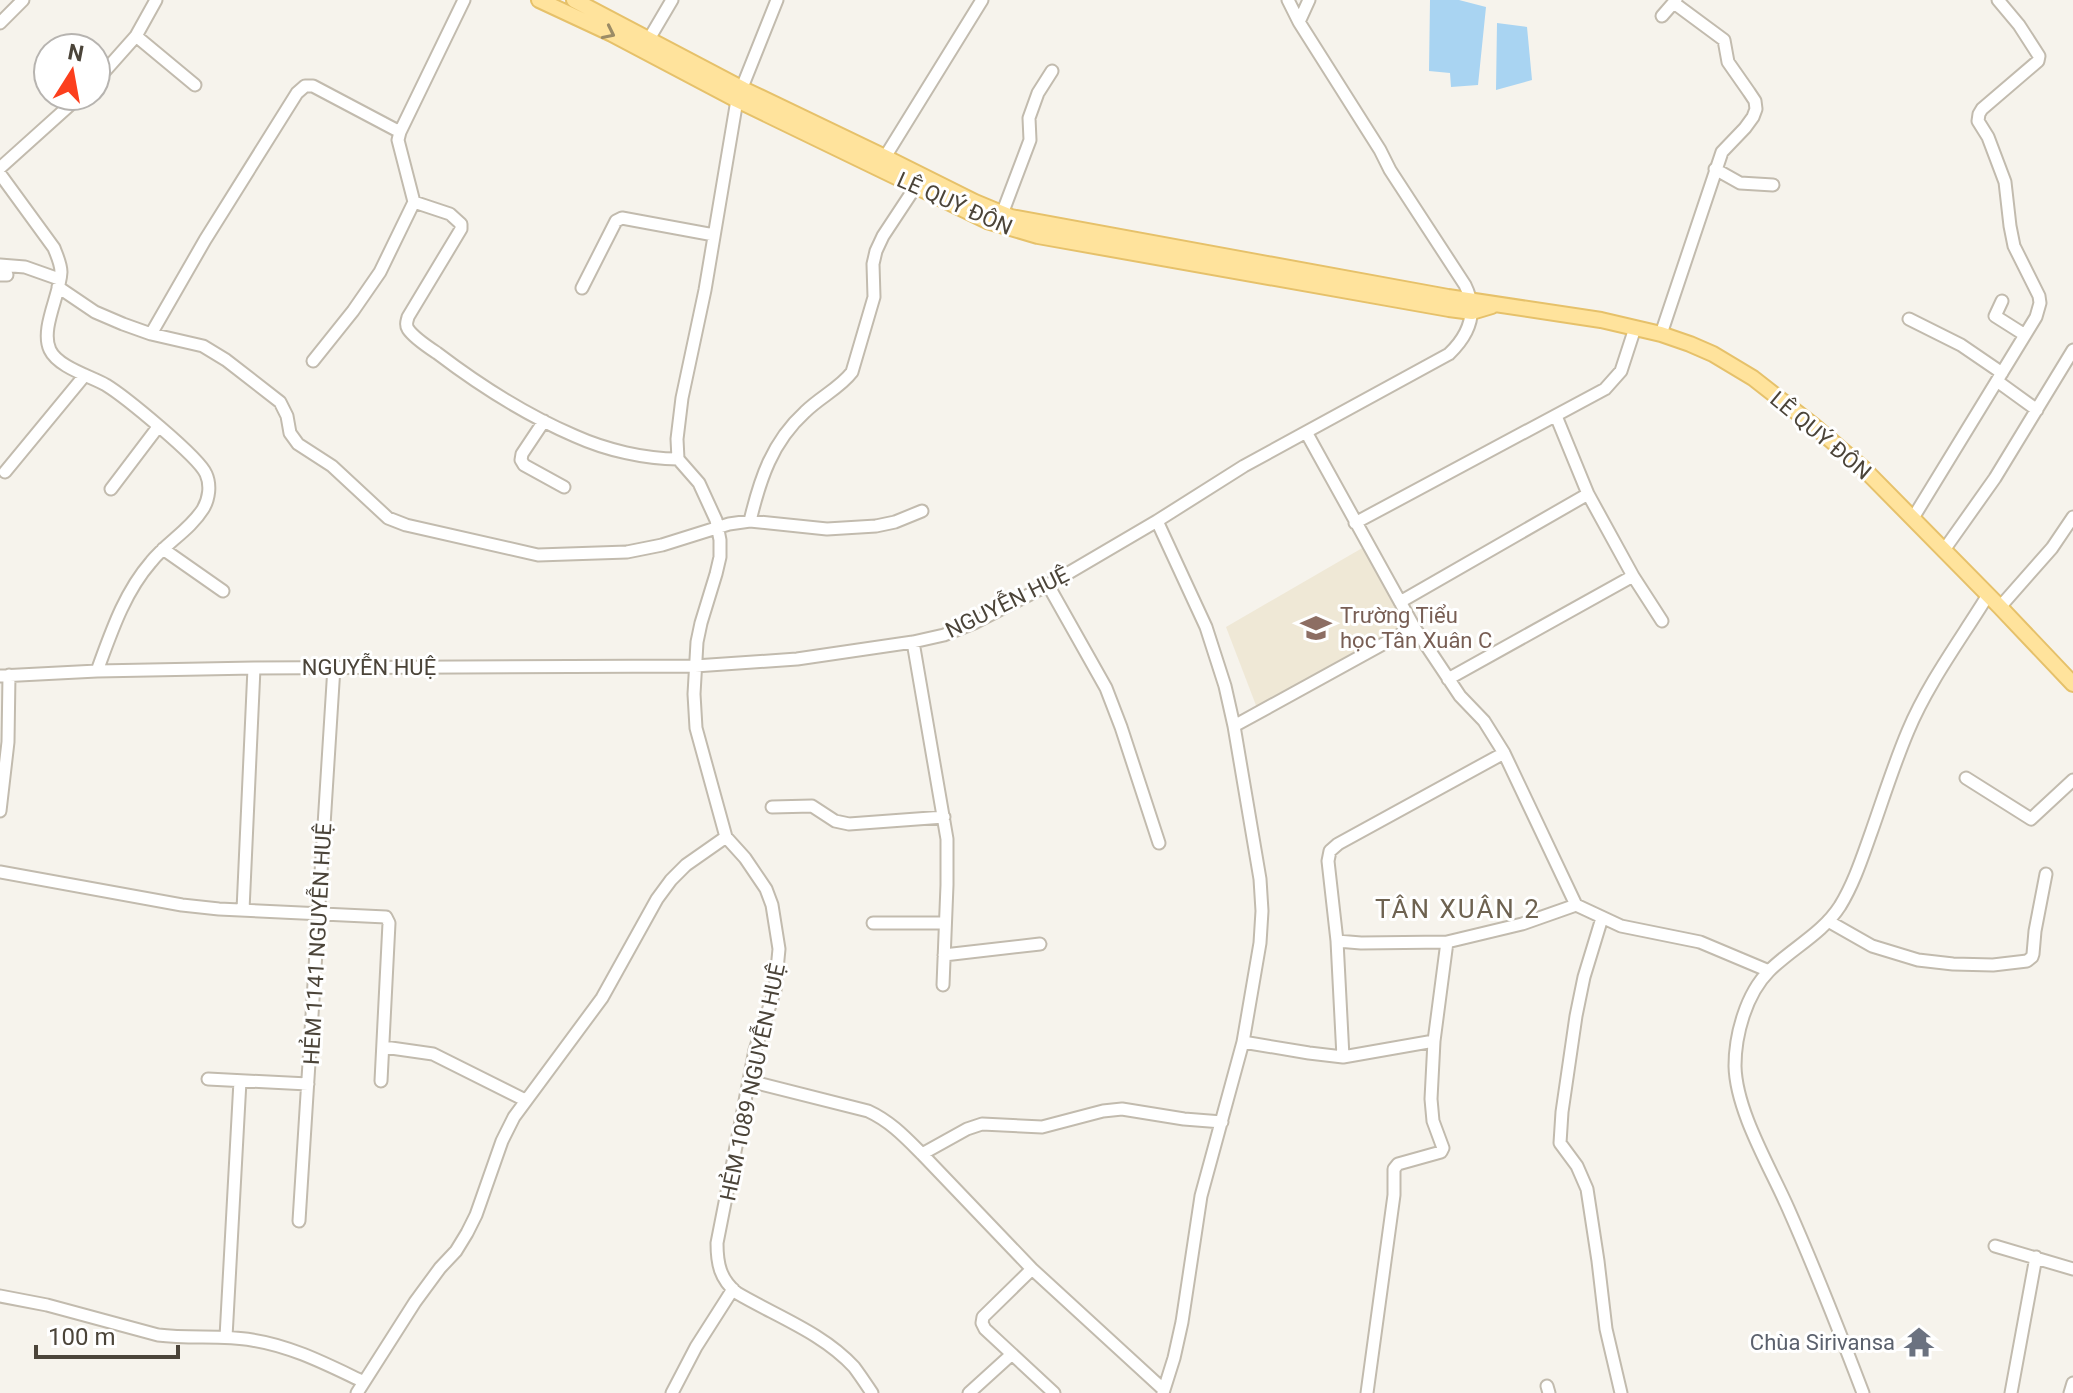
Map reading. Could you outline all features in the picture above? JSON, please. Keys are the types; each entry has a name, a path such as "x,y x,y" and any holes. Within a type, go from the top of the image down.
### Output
{"main road":[{"name":"LÊ QUÝ ĐÔN","path":"539,0 740,94 885,157 1002,214 1156,251"},
{"name":"LÊ QUÝ ĐÔN","path":"574,0 649,39 740,94 916,186 1006,228 1038,236 1156,251 1472,306 1500,304 1601,320 1661,334 1713,354 1753,378 1863,468 2073,684"}],"street":[{"path":"0,23 23,0"},
{"path":"112,63 136,36 156,0"},
{"path":"313,361 380,272 414,202 398,140 464,0"},
{"path":"649,39 672,0"},
{"path":"718,528 699,483 678,459 677,439 682,398 740,94 777,0"},
{"path":"885,157 982,0"},
{"path":"1288,0 1390,170 1465,285 1472,306"},
{"path":"1299,22 1309,0"},
{"path":"1913,518 2036,317 2040,303 2014,246 2005,182 1988,137 1978,121 1982,109 2038,61 2039,56 1998,0"},
{"path":"1661,334 1722,152 1753,117 1756,109 1755,101 1728,62 1724,40 1675,2 1662,16"},
{"path":"136,36 195,85"},
{"path":"1002,214 1030,140 1029,118 1038,93 1052,71"},
{"path":"151,334 188,268 297,93 305,86 313,86 400,132"},
{"path":"0,168 62,112"},
{"path":"1715,169 1746,185 1773,185"},
{"path":"0,174 54,248 60,266 47,342 54,356 116,391 199,463 208,479 204,507 163,549 126,599 97,671"},
{"path":"750,521 758,486 775,449 804,413 852,372 874,297 873,264 876,251 916,186"},
{"path":"414,202 450,214 461,224 461,229 408,317 407,327 428,347 482,386 576,437 602,446 663,459 678,459"},
{"path":"582,288 616,221 622,218 714,235"},
{"path":"2,272 32,269 59,283 95,312 151,334 203,346 226,360 280,402 290,433 298,444 332,466 396,522 538,555 627,552 750,521 805,528 849,529 895,522 922,511"},
{"path":"2002,301 1995,316 2025,335"},
{"name":"NGUYỄN HUỆ","path":"4,676 254,668 695,666 797,659 944,635 1048,585 1244,466 1449,354 1462,342 1472,306"},
{"path":"1909,319 1961,345 2037,410"},
{"path":"1355,523 1605,389 1621,371 1635,328"},
{"path":"1944,550 1995,478 2037,410 2068,369 2073,350"},
{"path":"5,472 85,375"},
{"path":"1556,416 1588,494 1633,576 1662,621"},
{"path":"544,421 521,460 524,465 564,487"},
{"path":"111,489 158,427"},
{"path":"1306,432 1414,627 1460,696 1484,721 1504,753 1576,905 1621,926 1715,947 1769,971"},
{"path":"1400,602 1588,494"},
{"path":"2000,607 2052,548 2073,517"},
{"path":"749,1081 868,1111 890,1123 1032,1269 1164,1392 1182,1322 1201,1196 1243,1042 1260,943 1262,911 1260,879 1225,686 1206,627 1157,521"},
{"name":"HẺM 1089 NGUYỄN HUỆ","path":"718,528 720,557 701,623 695,666 696,728 726,837 766,889 772,905 779,949 775,990 755,1050 717,1243 717,1265 733,1289"},
{"path":"163,549 223,591"},
{"path":"1448,679 1633,576"},
{"path":"1048,585 1106,688 1159,843"},
{"path":"1860,1392 1822,1286 1737,1088 1736,1052 1740,1027 1752,996 1769,971 1828,921 1847,894 1915,716 1988,595"},
{"path":"1234,726 1414,627"},
{"path":"913,642 944,817 948,858 943,985"},
{"name":"HẺM 1141 NGUYỄN HUỆ","path":"299,1221 334,667"},
{"path":"243,910 254,668"},
{"path":"0,811 8,742 4,676"},
{"path":"1343,1057 1337,941 1328,861 1330,851 1504,753"},
{"path":"1966,778 2031,819 2073,780"},
{"path":"772,807 812,806 835,821 849,824 944,817"},
{"path":"357,1393 427,1284 456,1251 467,1233 502,1141 525,1100 602,998 644,920 671,880 704,851 726,837"},
{"path":"0,872 182,905 384,916 389,920 381,1081"},
{"path":"1828,921 1872,946 1918,960 1980,965 2027,961 2033,954 2046,874"},
{"path":"1337,941 1447,942 1522,924 1576,905"},
{"path":"1602,918 1576,1016 1560,1143 1580,1172 1587,1189 1606,1329 1621,1393"},
{"path":"873,923 945,923"},
{"path":"1367,1393 1393,1207 1394,1169 1398,1164 1443,1149 1432,1112 1434,1041 1447,942"},
{"path":"944,955 1040,944"},
{"path":"1243,1042 1343,1057 1434,1041"},
{"path":"384,1047 433,1054 525,1100"},
{"path":"208,1079 308,1084"},
{"path":"226,1337 240,1081"},
{"path":"922,1154 982,1124 1042,1127 1103,1111 1132,1110 1222,1122"},
{"path":"1995,1246 2073,1269"},
{"path":"2011,1393 2036,1257"},
{"path":"1032,1269 982,1320 985,1329 1054,1393"},
{"path":"672,1393 696,1347 733,1289 824,1342 853,1367 872,1393"},
{"path":"0,1296 47,1305 158,1335 226,1337 271,1343 364,1382"},
{"path":"969,1393 1012,1354"},
{"path":"855,1393 863,1380"},
{"path":"2070,1393 2073,1383"}],"shaded area":[{"name":"Trường Tiểu học Tân Xuân C","path":"1364,547 1406,628 1257,708 1226,627"}],"water":[{"path":"1430,0 1459,0 1486,7 1478,85 1451,87 1450,73 1429,71"},
{"path":"1497,23 1527,27 1532,80 1496,90"}],"place":[{"name":"Trường Tiểu học Tân Xuân C","path":"1316,628"},
{"name":"Chùa Sirivansa","path":"1919,1342"}],"district":[{"name":"TÂN XUÂN 2","path":"1458,909"}]}
